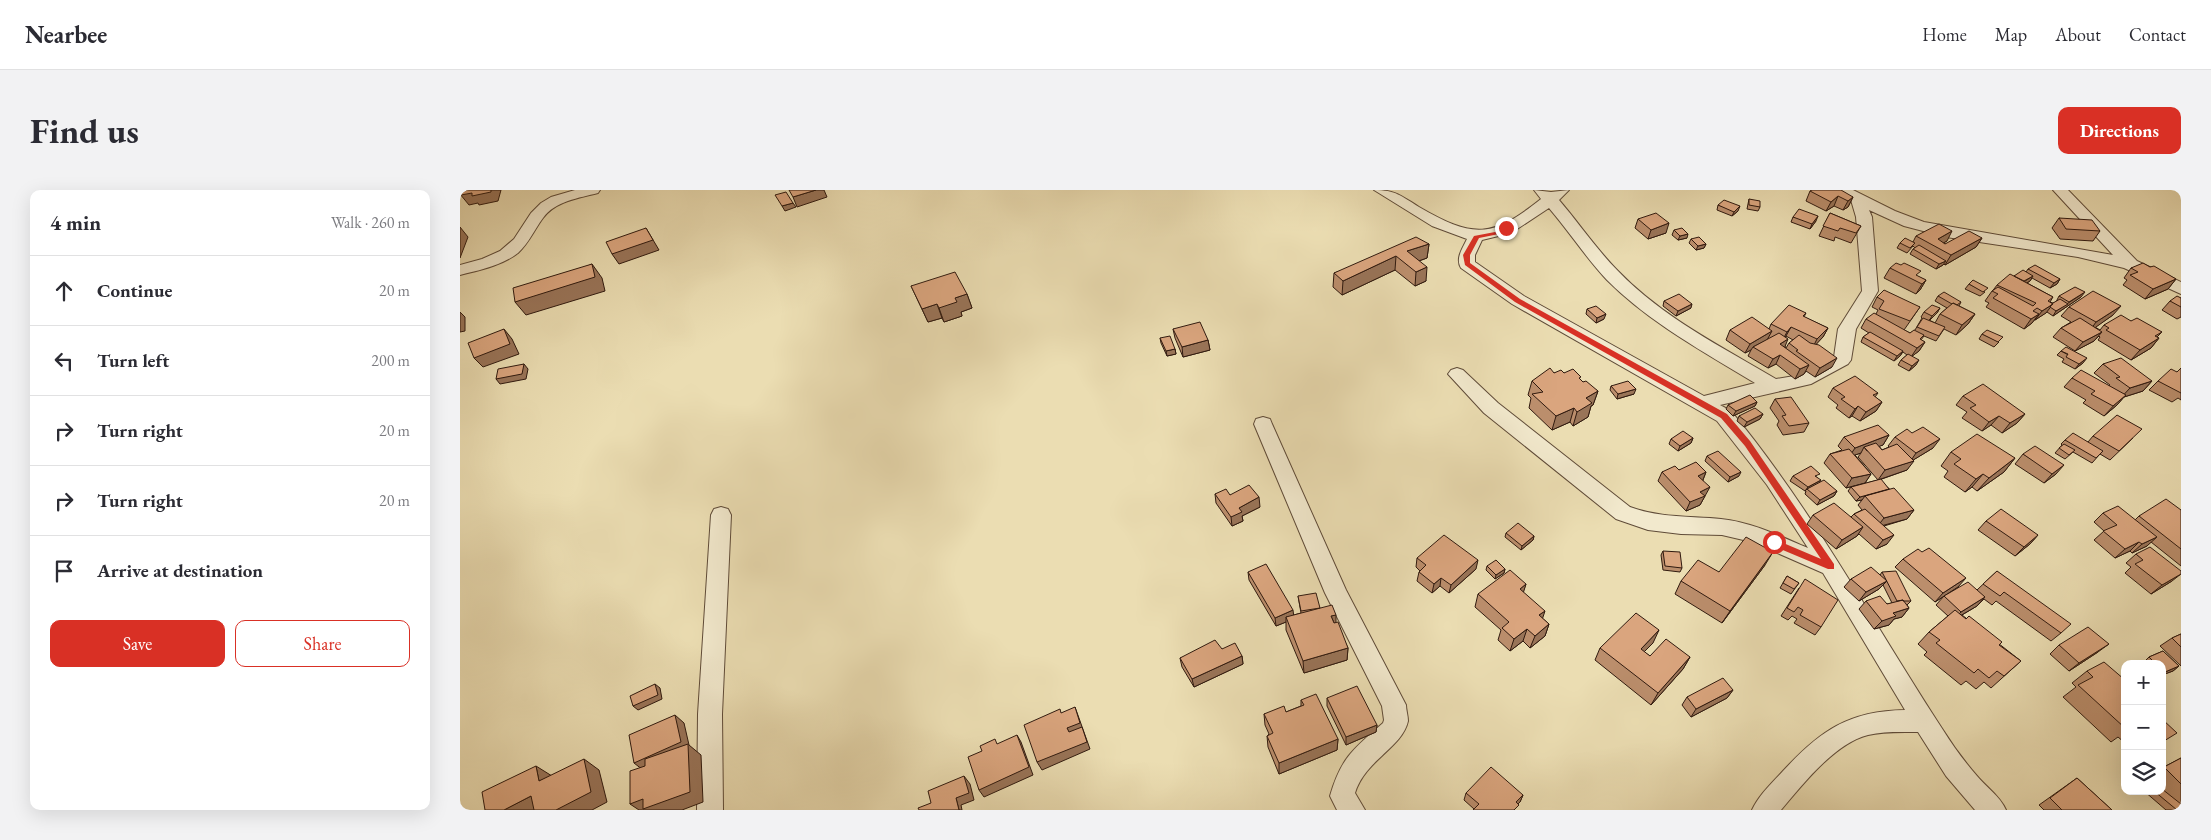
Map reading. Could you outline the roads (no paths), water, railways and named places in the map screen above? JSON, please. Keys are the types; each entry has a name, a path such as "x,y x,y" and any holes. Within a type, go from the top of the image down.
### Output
{"street":[{"path":"460,270 487,264 502,257 525,236 538,213 548,205 593,190"},
{"path":"1381,190 1446,226 1476,237 1497,233 1515,224 1551,193 1612,274 1638,297 1664,318 1775,387"},
{"path":"1841,190 1888,214 1927,228 2131,264 2181,289"},
{"path":"2060,190 2131,264"},
{"path":"1703,402 1805,380 1842,360 1847,329 1870,291 1864,217 1858,199"},
{"path":"1476,237 1467,255 1467,264 1479,274 1518,300 1678,392 1703,402 1724,416 1748,444 1831,567 1956,769 1992,810"},
{"path":"1456,374 1492,408 1623,513 1648,522 1681,526 1722,527 1756,535 1831,567"},
{"path":"1263,424 1336,593 1394,705 1396,720 1391,731 1364,755 1348,776 1342,796 1352,810"},
{"path":"705,808 721,515"},
{"path":"1765,810 1822,750 1849,730 1867,724 1925,721"}]}
